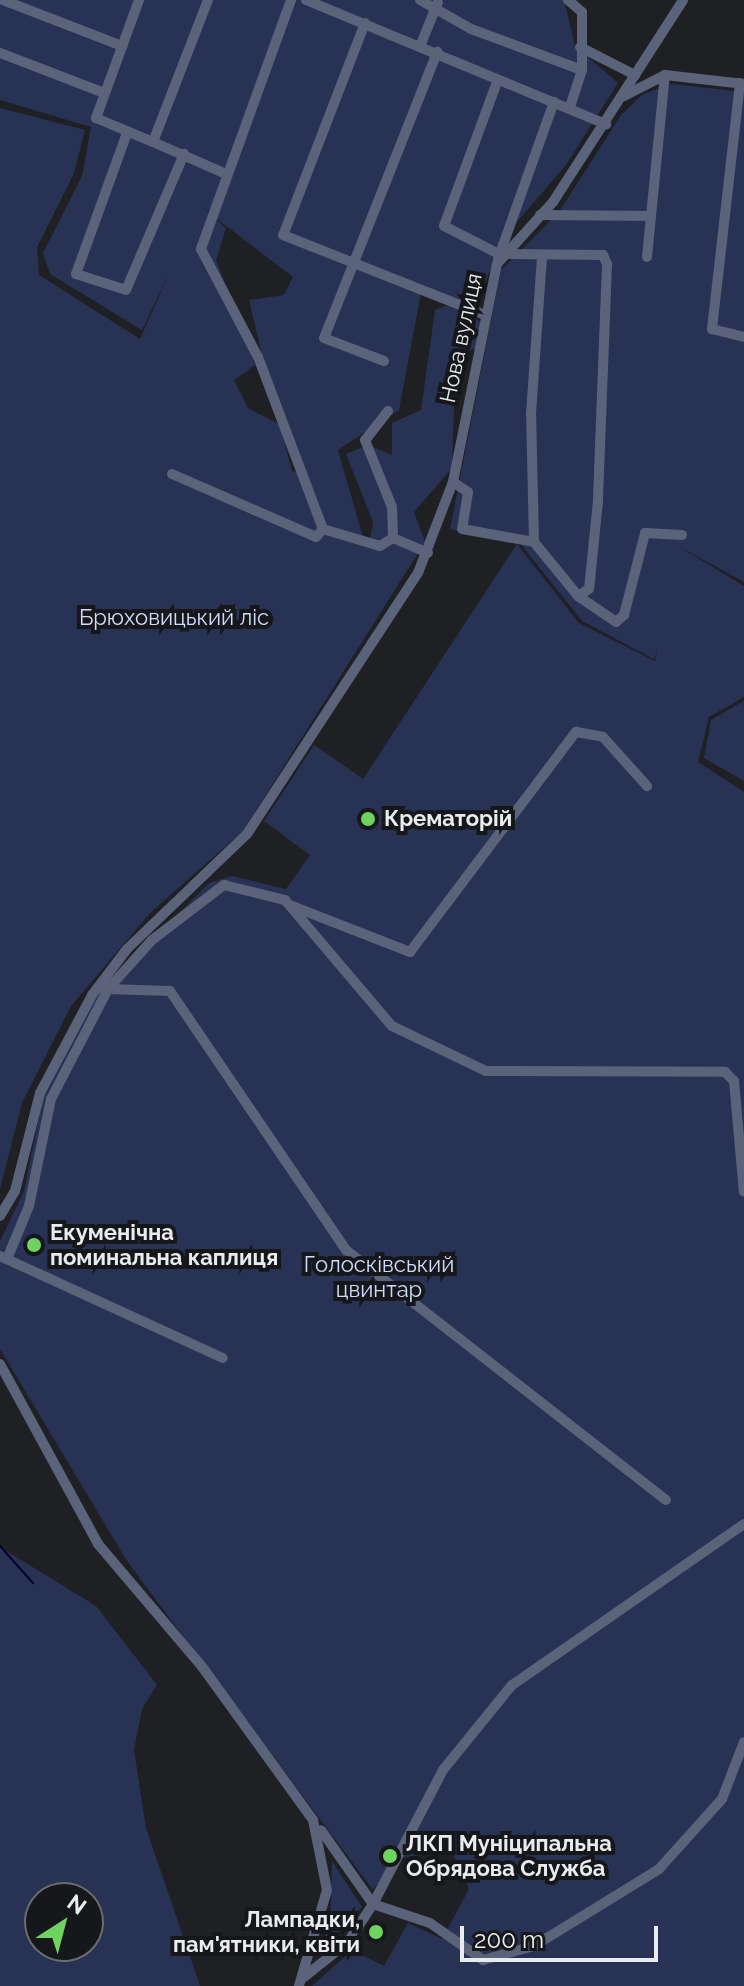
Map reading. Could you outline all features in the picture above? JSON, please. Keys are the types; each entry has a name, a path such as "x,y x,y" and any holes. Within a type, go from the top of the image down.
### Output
{"street":[{"path":"3,0 122,46"},
{"path":"139,0 104,93 98,122 184,154 224,173"},
{"path":"153,142 208,0"},
{"path":"291,0 224,173 201,249 258,357 323,529 354,543 380,546 393,538"},
{"path":"306,0 421,44 497,82 606,124"},
{"path":"420,0 437,3 471,29 582,70"},
{"path":"568,0 582,12 582,70 570,108"},
{"name":"Нова вулиця","path":"0,1216 15,1191 40,1093 92,995 127,949 247,834 418,573 453,482 485,315 500,257 540,215 622,97 644,71 683,0"},
{"path":"421,44 437,3"},
{"path":"365,23 283,235 485,315"},
{"path":"580,47 644,71 742,84 712,329 744,337"},
{"path":"384,361 324,338 437,52"},
{"path":"0,53 104,93"},
{"path":"647,257 665,75"},
{"path":"497,82 443,219 500,257 603,255 607,264 598,501 589,589 578,596"},
{"path":"500,257 554,102"},
{"path":"127,133 76,274 126,290 184,154"},
{"path":"540,215 651,216"},
{"path":"542,256 531,414 534,542 578,596 620,620 645,533 682,535"},
{"path":"388,411 365,440 392,507 393,538"},
{"path":"172,474 316,537 323,529"},
{"path":"453,482 468,492 462,529 534,542"},
{"path":"393,538 428,553"},
{"path":"223,1358 3,1258 29,1206 51,1099 108,989 214,888 237,885 410,952 576,732 603,737 647,786"},
{"path":"290,905 392,1026 427,1046 501,1075 676,1075 719,1070 734,1081 744,1192"},
{"path":"108,989 170,991 346,1250 381,1285 666,1500"},
{"path":"0,1364 98,1544 203,1668 373,1904 430,1923 483,1960 534,1946 659,1869 722,1799 744,1742"},
{"path":"301,1982 357,1932 443,1770 503,1695 539,1662 648,1596 744,1524"},
{"path":"301,1982 327,1890 313,1820"}],"green space":[{"name":"Брюховицький ліс","path":"0,0 564,0 575,46 618,83 566,165 510,230 473,306 421,293 399,410 338,450 363,537 337,529 370,540 373,522 346,454 368,445 392,455 392,423 421,410 435,310 448,305 481,322 476,348 466,352 455,377 452,468 414,512 425,542 243,831 150,913 71,1006 22,1103 0,1189 0,108 85,130 74,173 37,247 39,275 140,339 170,272 142,330 50,274 43,253 82,176 91,127 0,100","holes":["199,205 293,277 284,295 249,300 268,380 305,474 292,471 280,425 248,408 234,380 255,365 216,260 226,228"]},
{"name":"Голосківський цвинтар","path":"672,84 744,92 744,582 678,546 744,586 744,697 709,717 698,762 744,792 744,1986 312,1986 352,1950 384,1966 408,1923 442,1939 469,1889 452,1852 395,1858 373,1890 127,1561 0,1349 0,1241 24,1191 44,1093 98,994 209,883 232,876 286,889 310,855 264,821 314,745 363,779 517,544 579,623 655,661 658,648 654,659 582,621 519,542 450,529 501,270 559,212 621,115 643,94"},
{"path":"744,701 744,781 704,758 711,720"},
{"path":"0,1547 96,1606 157,1685 142,1709 134,1750 146,1828 200,1986 0,1986"},
{"path":"332,1861 362,1907 316,1956 330,1925"}],"waterway":[{"path":"0,1546 33,1583"}],"place":[{"name":"Крематорій","path":"368,819"},
{"name":"Екуменічна поминальна каплиця","path":"34,1245"},
{"name":"ЛКП Муніципальна Обрядова Служба","path":"390,1856"},
{"name":"Лампадки, пам'ятники, квіти","path":"376,1932"}]}
